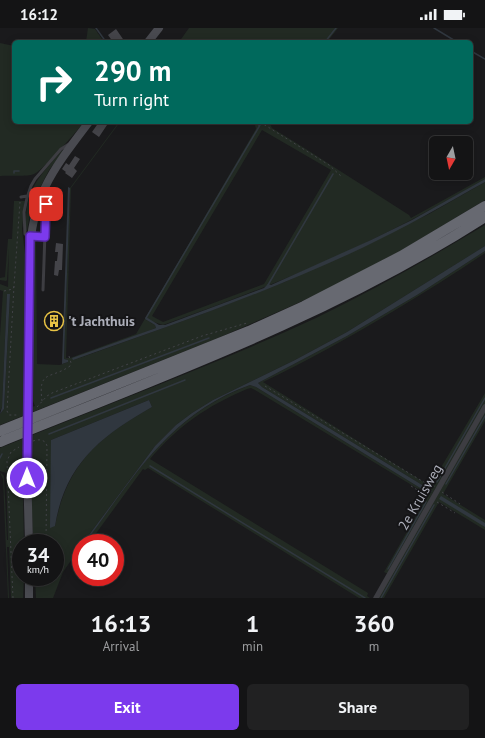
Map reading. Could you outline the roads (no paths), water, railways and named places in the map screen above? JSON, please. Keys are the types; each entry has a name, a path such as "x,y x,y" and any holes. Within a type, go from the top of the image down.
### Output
{"highway":[{"path":"0,431 249,331 298,309 401,256 485,206"},
{"path":"0,442 242,345 311,314 395,270 485,217"}],"street":[{"path":"150,40 159,28"},
{"path":"29,534 27,404 30,236 35,213 46,183 56,166 87,124"},
{"name":"2e Kruisweg","path":"376,598 485,407"},
{"path":"30,586 30,598"}],"lane":[{"path":"45,237 26,236 24,231 24,212 27,196 33,182 39,174 61,149 66,145 73,143"},
{"path":"21,197 27,196"},
{"path":"42,290 46,204"}],"waterway":[{"path":"96,28 105,40"},
{"path":"327,40 336,28"},
{"path":"434,28 454,40"},
{"path":"473,52 485,59"},
{"path":"146,318 260,125"},
{"path":"14,173 14,171 19,171"},
{"path":"268,285 333,174"},
{"path":"51,398 209,338"},
{"path":"49,434 185,380"},
{"path":"437,482 485,398"},
{"path":"446,484 485,416"},
{"path":"0,458 2,454"},
{"path":"150,466 365,598"},
{"path":"388,569 426,502"},
{"path":"381,598 434,505"}],"place":[{"name":"'t Jachthuis","path":"54,321"}]}
